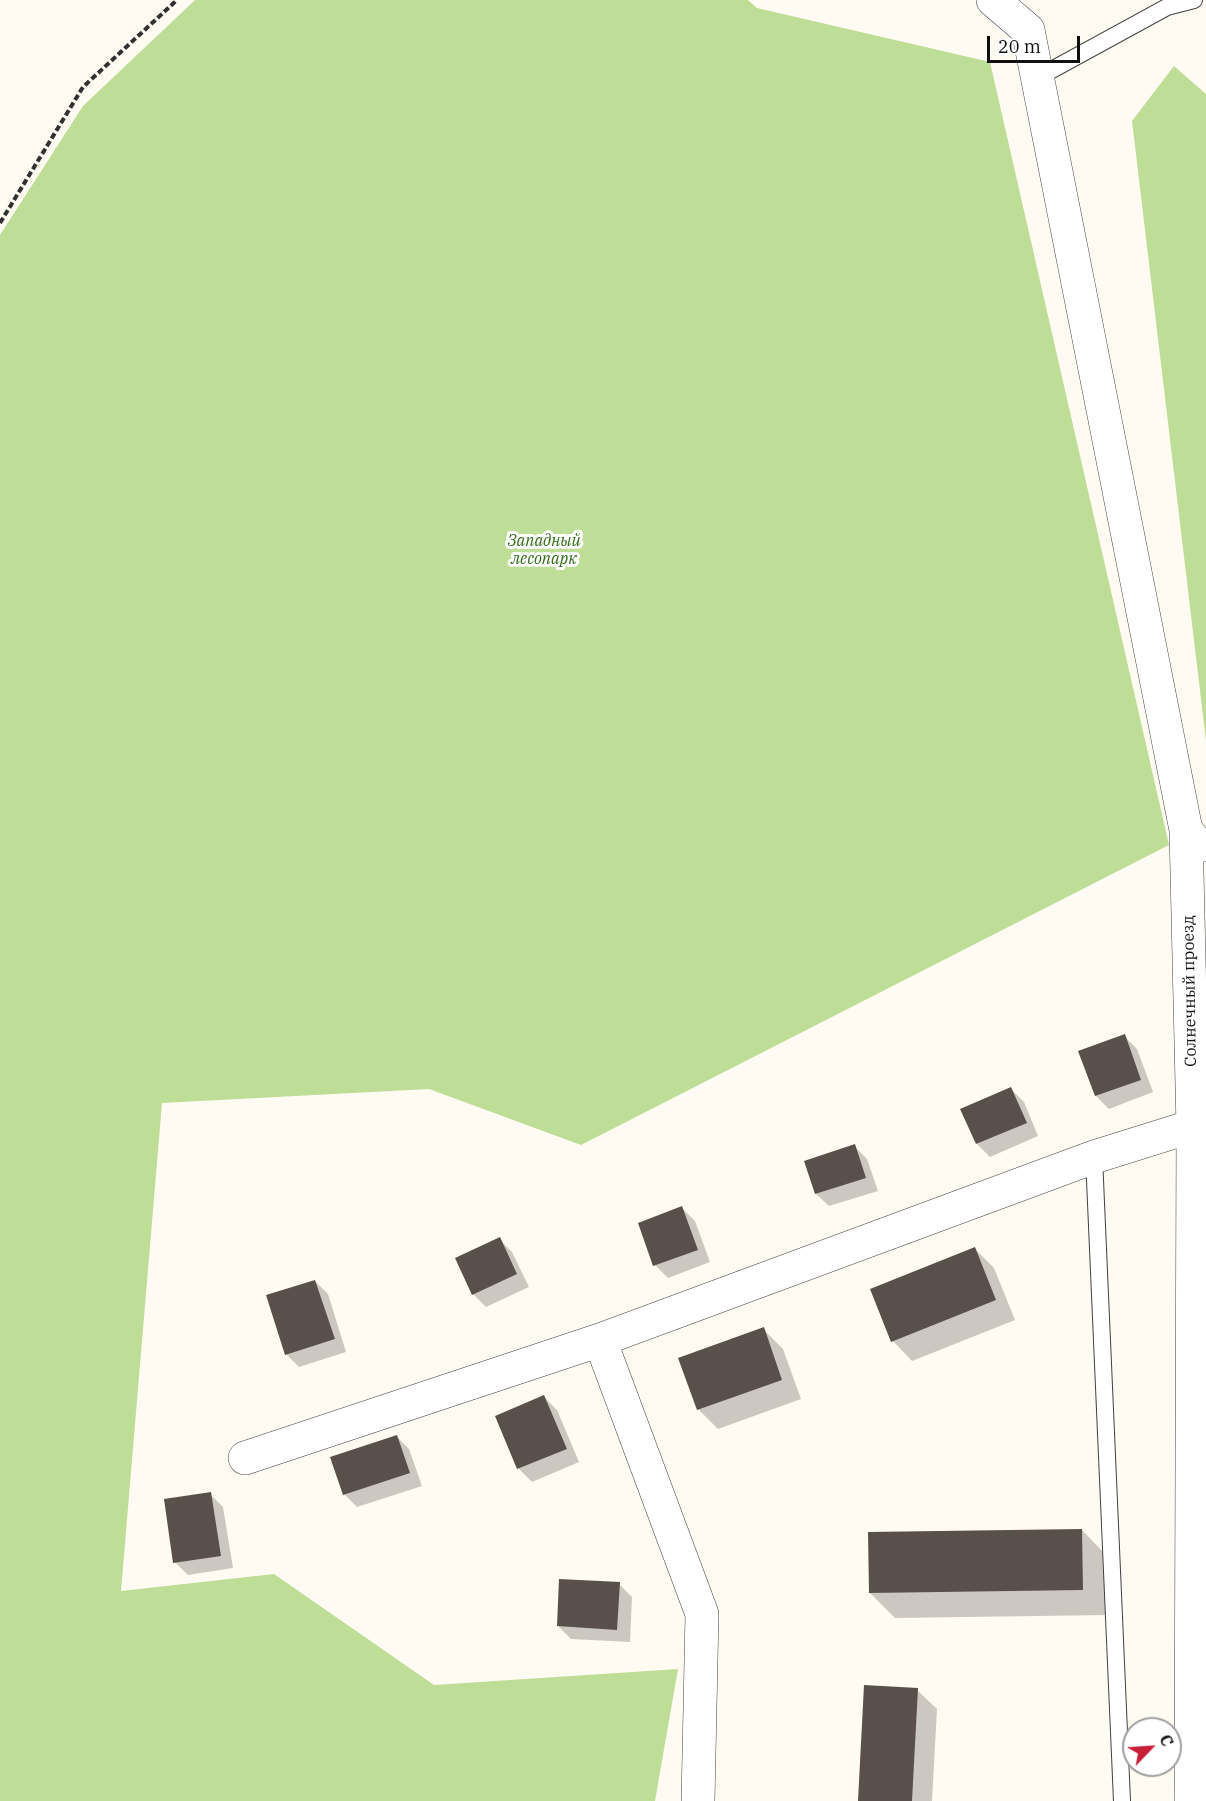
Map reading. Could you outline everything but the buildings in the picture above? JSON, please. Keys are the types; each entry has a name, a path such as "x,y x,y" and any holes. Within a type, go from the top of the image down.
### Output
{"street":[{"name":"Солнечный проезд","path":"993,0 1028,30 1196,842 1199,1124 1191,1801"},
{"path":"245,1458 600,1340 1094,1157 1199,1124"},
{"path":"600,1340 702,1614 698,1801"}],"lane":[{"path":"1037,78 1167,7 1194,0"},
{"path":"1094,1157 1122,1801"}],"path":[{"path":"0,223 83,87 177,0"}],"green space":[{"name":"Западный лесопарк","path":"195,0 748,0 757,8 990,62 1169,845 581,1145 429,1089 162,1103 121,1591 274,1574 434,1685 678,1669 655,1801 0,1801 0,235 83,106"},
{"path":"1174,66 1206,94 1206,741 1132,121"}]}
